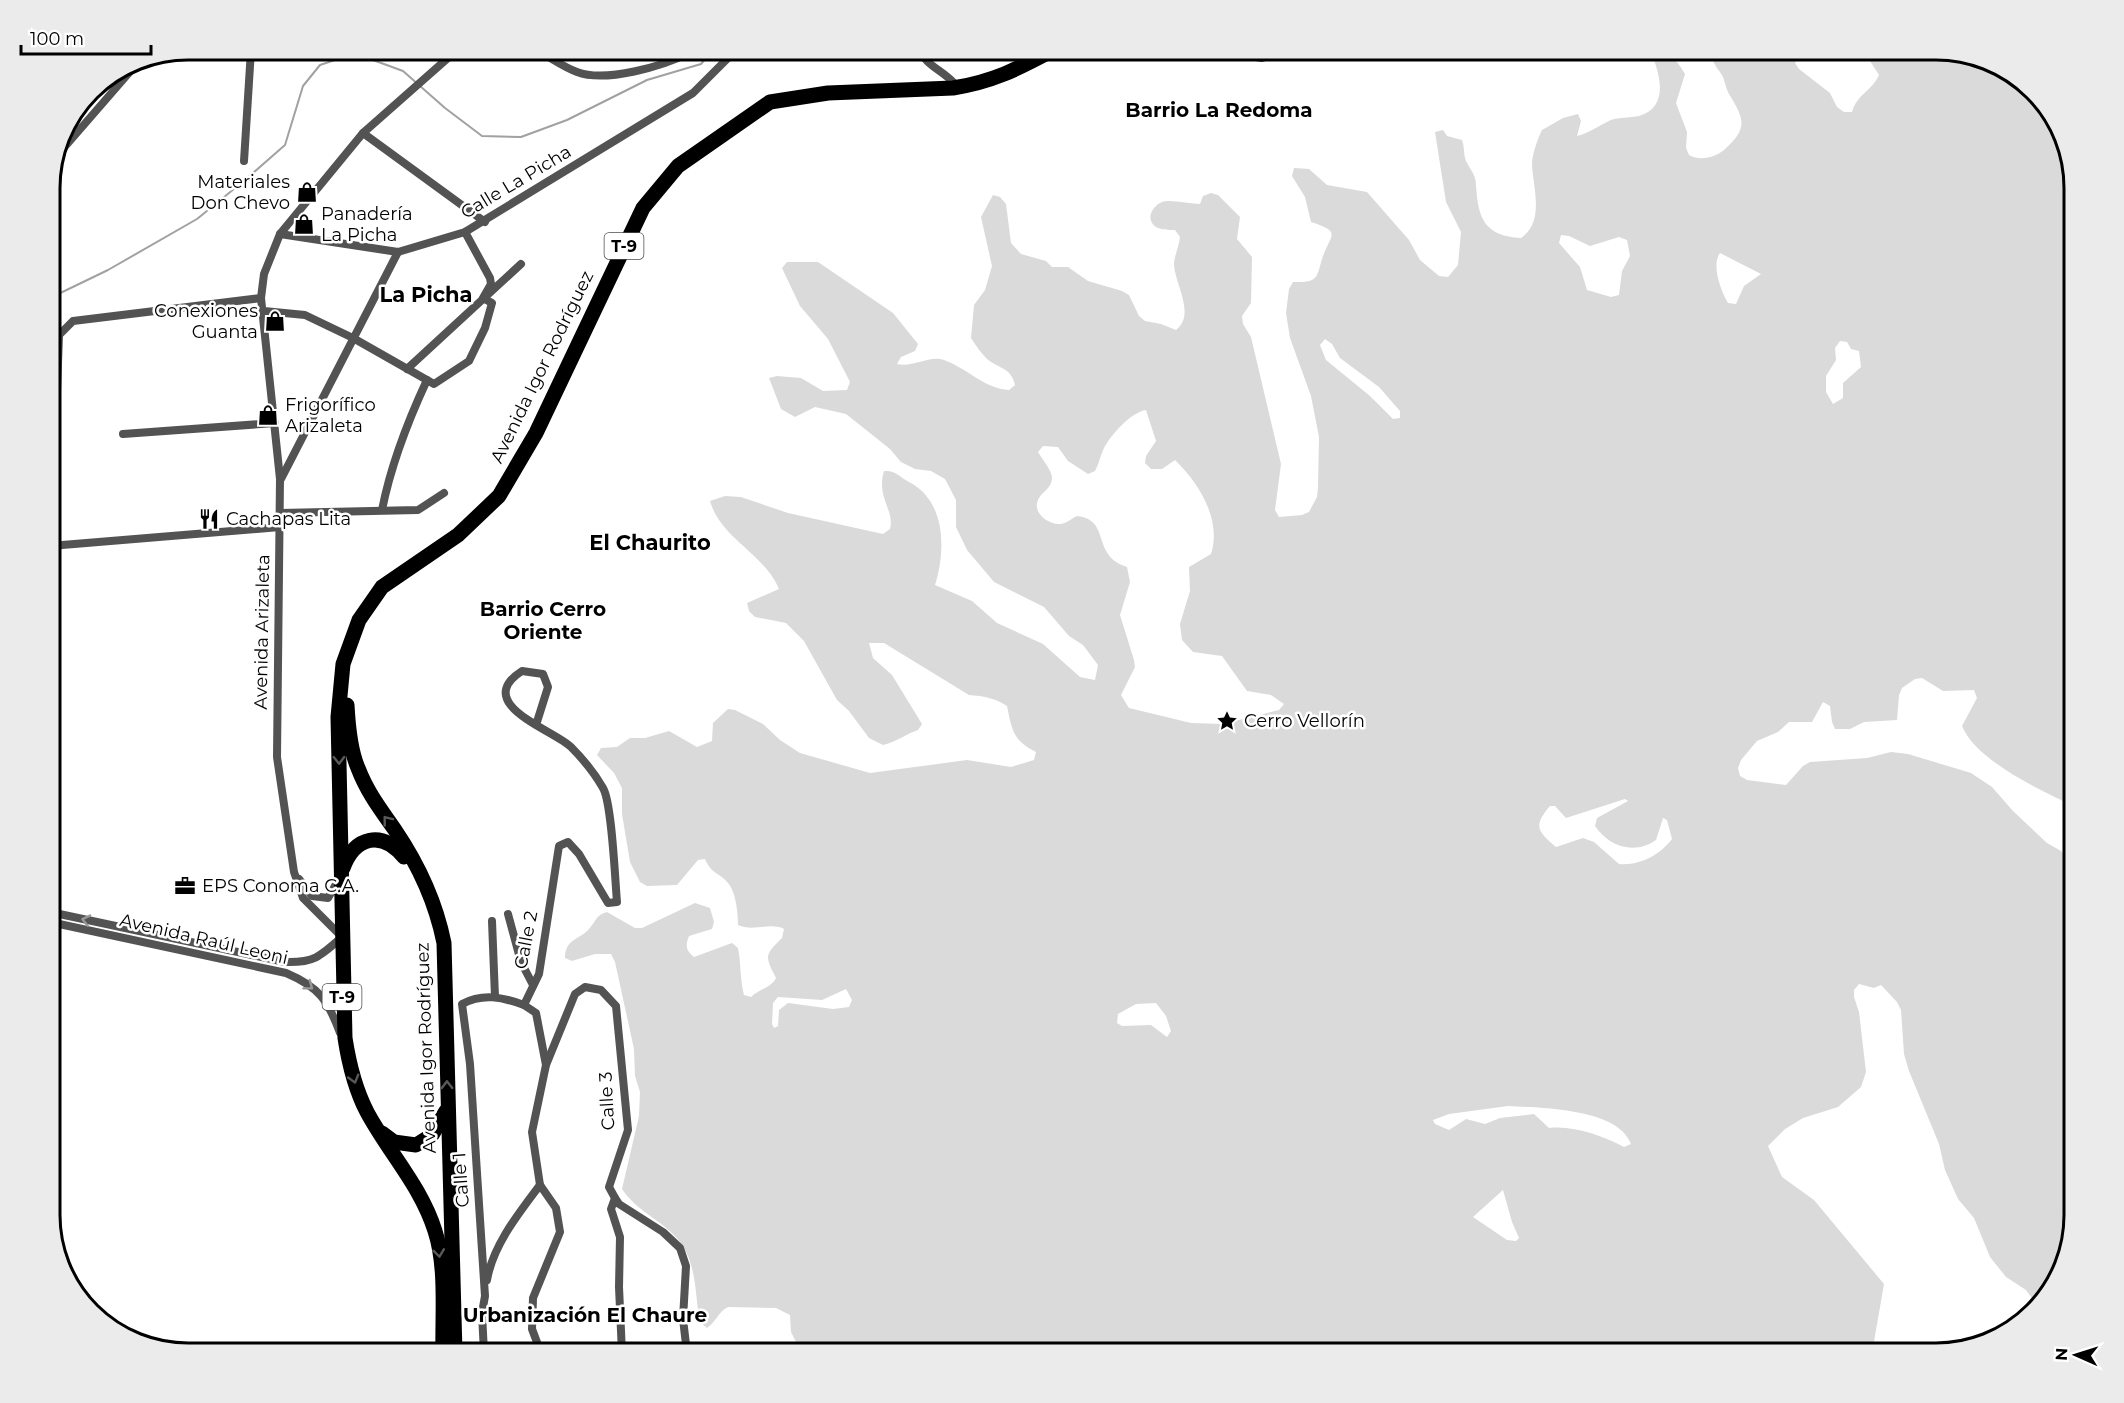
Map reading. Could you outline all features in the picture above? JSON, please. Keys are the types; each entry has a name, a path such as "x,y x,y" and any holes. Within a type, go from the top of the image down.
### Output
{"highway":[{"name":"Avenida Igor Rodríguez","path":"1023,66 1034,60"},
{"name":"Avenida Igor Rodríguez","path":"443,1343 440,1254 436,1232 415,1185 357,1090 347,1050 343,1020 340,688 343,664 359,620 382,587 458,535 499,496 536,433 643,208 678,166 770,102 828,93 953,88 993,81 1034,60"},
{"name":"Avenida Igor Rodríguez","path":"359,620 347,688 347,716 357,765 372,798 395,830 427,888 439,916 444,943 447,1108 454,1234 456,1343"},
{"name":"T-9","path":"341,875 348,855 355,848 370,840 387,841 397,849 427,888"},
{"path":"380,1131 394,1142 416,1145 436,1130 447,1108"}],"street":[{"path":"244,161 250,60"},
{"name":"Avenida Arizaleta","path":"342,937 303,898 294,872 278,757 280,479 261,298 264,274 280,234 363,133 446,60"},
{"path":"554,60 578,73 608,75 667,64 675,60"},
{"name":"Calle La Picha","path":"280,234 398,252 465,232 485,222 693,93 726,60"},
{"path":"926,60 931,66 944,71 954,83 953,88"},
{"path":"68,144 127,76"},
{"path":"363,133 485,222"},
{"path":"465,232 490,278 491,284 483,298"},
{"path":"280,479 398,252"},
{"path":"407,369 520,264"},
{"path":"60,334 73,321 261,298"},
{"path":"264,311 305,315 354,338 434,384 468,361 485,328 492,303 483,298"},
{"path":"382,510 388,478 403,432 427,380"},
{"path":"123,434 275,423"},
{"path":"280,513 418,510 444,493"},
{"path":"60,545 280,526"},
{"name":"Calle 2","path":"524,1005 538,974 559,846 568,842 579,854 608,903 617,902 604,789 570,746 536,725 513,710 507,699 507,689 512,680 522,671 543,674 548,687 536,725"},
{"path":"294,872 312,896 321,898 328,897 341,875"},
{"name":"Avenida Raúl Leoni","path":"60,914 285,962 305,963 321,956 342,937"},
{"path":"508,914 521,962 533,985"},
{"path":"492,921 495,997 524,1005 536,1013 546,1065 532,1132 540,1185 556,1208 560,1232 533,1298 532,1329 537,1343"},
{"name":"Avenida Raúl Leoni","path":"60,924 286,973 309,982 328,1003 347,1050"},
{"name":"Calle 3","path":"546,1065 575,994 585,987 601,990 616,1006 628,1130 609,1187 615,1198 611,1209 620,1237 622,1343"},
{"name":"Calle 1","path":"484,1343 482,1313 485,1296 470,1064 462,1004 474,998 495,997"},
{"path":"485,1296 489,1268 513,1221 540,1185"},
{"path":"615,1198 619,1204 663,1232 680,1248 686,1266 683,1319 686,1343"}],"shaded area":[{"path":"1654,60 1675,60 1685,74 1676,103 1687,132 1686,148 1689,155 1698,158 1711,157 1724,150 1737,136 1742,124 1723,77 1713,60 1796,60 1795,63 1799,69 1830,93 1837,107 1844,112 1852,112 1857,101 1873,85 1879,75 1869,60 1936,60 1969,64 2007,82 2032,104 2051,132 2060,155 2064,188 2064,801 2011,774 1995,763 1970,739 1962,726 1977,698 1974,690 1943,691 1922,678 1915,679 1902,688 1899,695 1897,720 1864,722 1850,729 1835,729 1830,706 1823,702 1812,722 1789,722 1778,732 1757,741 1741,760 1738,768 1740,776 1747,780 1786,785 1803,766 1810,762 1867,758 1891,752 1908,754 1971,773 1992,787 2013,811 2047,843 2064,855 2064,1215 2060,1248 2042,1286 2032,1299 2026,1290 2006,1277 1990,1257 1974,1218 1958,1199 1945,1170 1939,1144 1909,1071 1904,1054 1901,1010 1897,1002 1881,985 1874,988 1859,984 1854,990 1854,997 1859,1012 1866,1072 1861,1087 1838,1107 1803,1118 1785,1129 1768,1146 1782,1177 1814,1200 1884,1284 1874,1343 796,1343 791,1332 790,1315 776,1308 728,1307 707,1328 700,1322 694,1276 682,1244 634,1203 622,1189 639,1116 640,1092 635,1076 634,1049 615,962 611,954 595,954 572,961 565,958 566,952 570,943 585,933 603,913 607,912 635,928 642,928 695,903 710,908 714,922 712,929 689,936 688,950 694,957 732,943 738,948 744,995 751,997 776,978 768,956 782,938 784,929 773,926 750,928 738,925 736,903 731,887 725,879 710,868 705,859 698,860 677,885 647,886 640,882 630,862 622,814 622,788 614,773 597,755 601,748 617,747 630,738 645,738 669,731 697,747 712,741 713,723 728,709 735,710 763,724 780,740 800,753 870,773 967,760 1011,767 1034,760 1036,752 1022,743 1014,733 1007,706 989,698 969,695 884,643 869,643 873,658 892,675 922,724 918,730 883,745 869,738 849,711 837,700 804,641 786,623 755,617 749,611 747,603 779,589 763,565 723,526 710,501 725,496 741,497 788,513 883,534 890,529 891,522 882,489 882,480 884,471 894,473 921,490 930,501 936,514 940,528 941,557 935,585 972,601 997,623 1043,644 1080,677 1095,680 1098,665 1083,645 1069,636 1044,607 994,582 967,550 956,527 956,500 945,479 931,471 915,469 901,462 890,449 846,414 815,407 795,417 781,409 769,378 777,376 801,378 823,391 847,390 850,382 828,339 800,306 782,268 787,262 818,262 893,313 918,344 915,351 901,357 897,364 903,365 933,359 944,360 992,386 1009,390 1015,385 1011,375 987,359 971,338 974,305 985,290 992,266 981,217 993,195 1000,197 1006,204 1011,243 1021,254 1046,261 1052,267 1068,267 1088,281 1122,291 1129,295 1139,316 1145,321 1176,330 1182,324 1184,316 1183,299 1174,265 1180,237 1175,230 1156,227 1151,221 1151,213 1162,202 1200,204 1203,196 1211,193 1218,195 1240,217 1237,239 1252,257 1251,303 1242,316 1243,324 1251,337 1281,464 1275,510 1279,517 1302,515 1309,512 1317,497 1319,437 1311,396 1290,338 1286,313 1289,289 1293,282 1313,280 1316,277 1332,234 1327,228 1311,222 1305,197 1292,176 1294,168 1309,169 1327,185 1367,192 1409,240 1420,260 1439,276 1448,277 1458,265 1461,232 1446,202 1435,132 1443,130 1447,136 1462,140 1466,160 1475,179 1481,216 1485,223 1499,234 1521,238 1529,231 1535,213 1532,162 1542,130 1563,118 1578,114 1581,121 1577,136 1611,120 1639,116 1649,112 1659,97 1657,69","holes":["1561,235 1569,236 1590,246 1619,237 1627,240 1630,256 1622,271 1619,295 1611,297 1587,290 1580,267 1559,243","1720,253 1761,274 1744,286 1736,304 1728,303 1720,285 1717,258","1325,339 1332,344 1340,358 1379,387 1400,411 1400,418 1393,419 1370,396 1326,360 1320,345","1840,341 1847,342 1851,349 1859,351 1861,367 1843,383 1843,398 1833,404 1826,392 1826,376 1836,360 1835,348","1146,410 1156,441 1146,456 1145,463 1151,469 1162,469 1175,460 1200,491 1211,515 1214,541 1211,554 1189,567 1190,591 1180,624 1182,640 1193,652 1222,656 1247,691 1271,695 1284,704 1279,710 1223,724 1191,723 1129,708 1121,695 1135,667 1120,615 1130,582 1127,567 1108,555 1098,531 1088,519 1077,516 1064,523 1056,524 1039,514 1038,500 1049,487 1052,477 1038,452 1043,446 1058,447 1068,461 1088,474 1095,471 1107,443 1116,431 1134,415","1625,799 1628,801 1597,818 1595,826 1607,839 1615,844 1631,848 1648,845 1656,840 1663,818 1667,820 1672,839 1648,858 1634,863 1619,864 1594,842 1583,838 1556,847 1541,832 1539,824 1550,806 1555,806 1566,818","846,989 852,1000 849,1007 833,1009 788,1003 779,1010 778,1026 774,1028 772,1024 773,1003 778,997 822,1000","1156,1003 1166,1016 1171,1031 1167,1037 1151,1025 1122,1026 1117,1023 1118,1014 1136,1004","1508,1106 1558,1109 1577,1112 1611,1123 1623,1132 1631,1144 1624,1147 1588,1132 1568,1128 1549,1128 1534,1114 1500,1118 1485,1124 1466,1119 1449,1130 1435,1124 1433,1120 1449,1114","1503,1190 1519,1238 1516,1241 1507,1240 1473,1217"]}],"waterway":[{"path":"60,293 108,270 197,219 245,180 285,145 303,86 320,65 335,60"},
{"path":"373,60 403,71 445,108 482,136 521,137 567,120 647,80 701,64 704,60"}],"place":[{"name":"Materiales Don Chevo","path":"307,192"},
{"name":"Panadería La Picha","path":"304,224"},
{"name":"Conexiones Guanta","path":"275,321"},
{"name":"Frigorífico Arizaleta","path":"268,415"},
{"name":"Cachapas Lita","path":"209,519"},
{"name":"Cerro Vellorín","path":"1227,721"},
{"name":"EPS Conoma C.A.","path":"185,886"}],"district":[{"name":"Barrio La Redoma","path":"1219,110"},
{"name":"La Picha","path":"426,295"},
{"name":"El Chaurito","path":"650,543"},
{"name":"Barrio Cerro Oriente","path":"543,620"},
{"name":"Urbanización El Chaure","path":"585,1315"}]}
